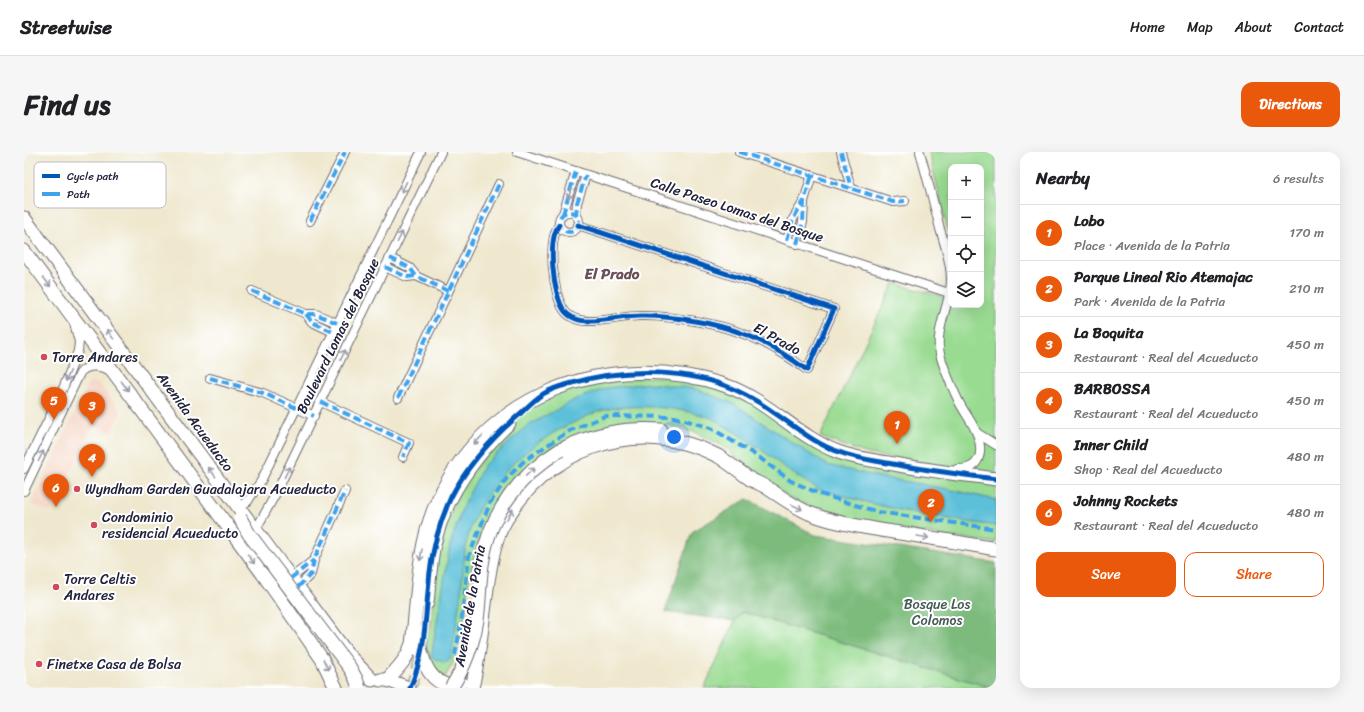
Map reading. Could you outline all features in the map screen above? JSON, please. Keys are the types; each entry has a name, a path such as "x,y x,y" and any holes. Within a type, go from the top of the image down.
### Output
{"main road":[{"name":"Avenida Acueducto","path":"24,218 238,510 349,656 372,680"},
{"path":"24,251 258,568 322,659 336,688"},
{"path":"387,680 402,663 412,644 422,550 431,517 444,487 458,464 478,440 503,417 525,403 569,384 601,376 642,372 683,375 726,386 749,396 818,443 839,453 909,467 996,479"},
{"path":"427,603 433,548 441,522 454,491 490,441 544,394"},
{"name":"Avenida de la Patria","path":"451,688 466,660 474,633 477,620 482,560 487,540 493,525 501,510 522,480 540,464 560,450 586,439 609,432 634,429 661,430 682,434 721,450 754,475 764,486"},
{"name":"Avenida de la Patria","path":"472,688 493,555 501,530 513,509 543,474 576,453 595,446 634,438 655,438 675,441 697,447 717,456 751,480 764,486 789,503 810,513 831,520 860,526 996,549"},
{"path":"238,510 249,534 350,668 356,679 358,688 372,680 387,680 409,688"},
{"path":"414,625 428,671 440,683 451,686 461,682 465,676 482,626"}],"street":[{"path":"310,221 345,152"},
{"name":"Boulevard Lomas del Bosque","path":"238,510 248,501 261,481 421,152"},
{"name":"Boulevard Lomas del Bosque","path":"255,531 270,507 441,152"},
{"name":"Calle Paseo Lomas del Bosque","path":"517,152 948,293"},
{"path":"739,152 893,202 905,200"},
{"path":"841,152 851,188"},
{"path":"920,152 947,254 950,272"},
{"path":"563,214 570,212 579,220 574,231 569,232 562,230 559,225 559,219 563,214 576,171"},
{"path":"576,216 577,203 586,175"},
{"path":"787,240 793,219 804,201 812,175"},
{"path":"398,398 499,184"},
{"path":"797,244 803,222 804,201"},
{"name":"El Prado","path":"559,225 554,237 553,265 557,292 563,309 568,315 581,321 638,316 659,316 719,326 750,337 789,357 807,370 834,309 578,225"},
{"path":"390,258 410,268 416,276 448,291"},
{"path":"386,267 407,277 416,276"},
{"path":"252,291 306,314 316,314 337,323"},
{"path":"909,467 965,470 972,467 980,456 977,433 959,403 940,354 939,336 948,297"},
{"path":"24,469 60,396 78,351 79,342 70,312"},
{"path":"306,314 312,322 333,332"},
{"path":"24,491 80,373 84,368 90,366 105,368 114,372"},
{"path":"210,378 263,393 314,416"},
{"path":"320,402 409,443 403,456"},
{"path":"977,433 996,445"},
{"path":"294,583 311,574 314,560 345,491"}],"shaded area":[{"path":"92,382 99,384 121,412 111,432 94,425 51,512 31,504 87,386"}],"green space":[{"path":"929,152 996,152 996,475 868,454 820,437 894,283 948,298 948,308 984,308 984,164 948,164 948,231"},
{"path":"674,376 744,396 824,450 996,481 996,543 901,530 831,515 789,498 723,446 697,433 669,425 637,424 603,427 547,451 521,472 497,500 479,539 469,579 463,630 454,661 445,677 433,668 421,630 421,602 435,567 441,536 461,487 513,420 544,394 582,381"},
{"name":"Bosque Los Colomos","path":"747,499 815,535 996,563 996,688 742,612 735,621 665,612 692,532"},
{"path":"742,612 992,688 704,688 735,621"}],"water":[{"path":"650,383 696,389 732,403 827,465 996,500 996,526 902,510 865,502 822,490 801,479 752,443 730,429 711,418 699,414 654,407 624,407 597,412 560,429 529,450 514,462 490,491 472,524 467,541 451,659 445,663 431,657 450,545 463,506 484,465 527,426 576,399 607,388"}],"tunnel":[{"path":"410,688 420,657 427,603"}],"marked path":[{"path":"310,221 345,152"},
{"path":"739,152 893,202 905,201"},
{"path":"841,152 851,188"},
{"path":"563,214 576,171"},
{"path":"576,216 577,203 586,175"},
{"path":"787,240 793,219 804,201 812,175"},
{"path":"398,398 499,184"},
{"path":"797,244 803,222 804,202"},
{"path":"569,212 576,215 579,222 576,229 569,232 562,229 559,222 562,215 569,212"},
{"path":"390,258 410,268 416,276 448,291"},
{"path":"385,267 407,277 416,276"},
{"path":"252,291 306,314 316,314 337,323"},
{"path":"306,314 312,322 333,332"},
{"path":"210,378 263,393 314,416"},
{"path":"321,402 409,443 403,457"},
{"path":"455,655 461,624 469,556 490,503 507,478 525,460 569,431 605,416 675,417 711,428 757,456 791,481 820,494 878,512 996,529"},
{"path":"298,587 311,574 314,560 345,491"},
{"path":"291,578 314,560"}],"cycle path":[{"path":"559,225 555,232 553,242 552,255 554,280 560,303 565,312 571,317 582,321 590,321 632,316 651,316 678,318 720,326 744,334 769,345 807,370 834,309 578,225"},
{"path":"410,688 420,659 430,572 435,543 440,524 451,497 465,473 491,441 534,400 546,392 556,388 588,379 628,373 689,376 726,386 752,398 814,440 830,449 863,459 914,468 996,479"}],"place":[{"name":"Torre Andares","path":"44,357"},
{"name":"Inner Child","path":"54,420"},
{"name":"La Boquita","path":"92,425"},
{"name":"Lobo","path":"897,444"},
{"name":"BARBOSSA","path":"92,477"},
{"name":"Wyndham Garden Guadalajara Acueducto","path":"77,489"},
{"name":"Johnny Rockets","path":"56,507"},
{"name":"Parque Lineal Rio Atemajac","path":"931,522"},
{"name":"Condominio residencial Acueducto","path":"94,525"},
{"name":"Torre Celtis Andares","path":"56,587"},
{"name":"Finetxe Casa de Bolsa","path":"39,664"}],"district":[{"name":"El Prado","path":"612,274"}]}
